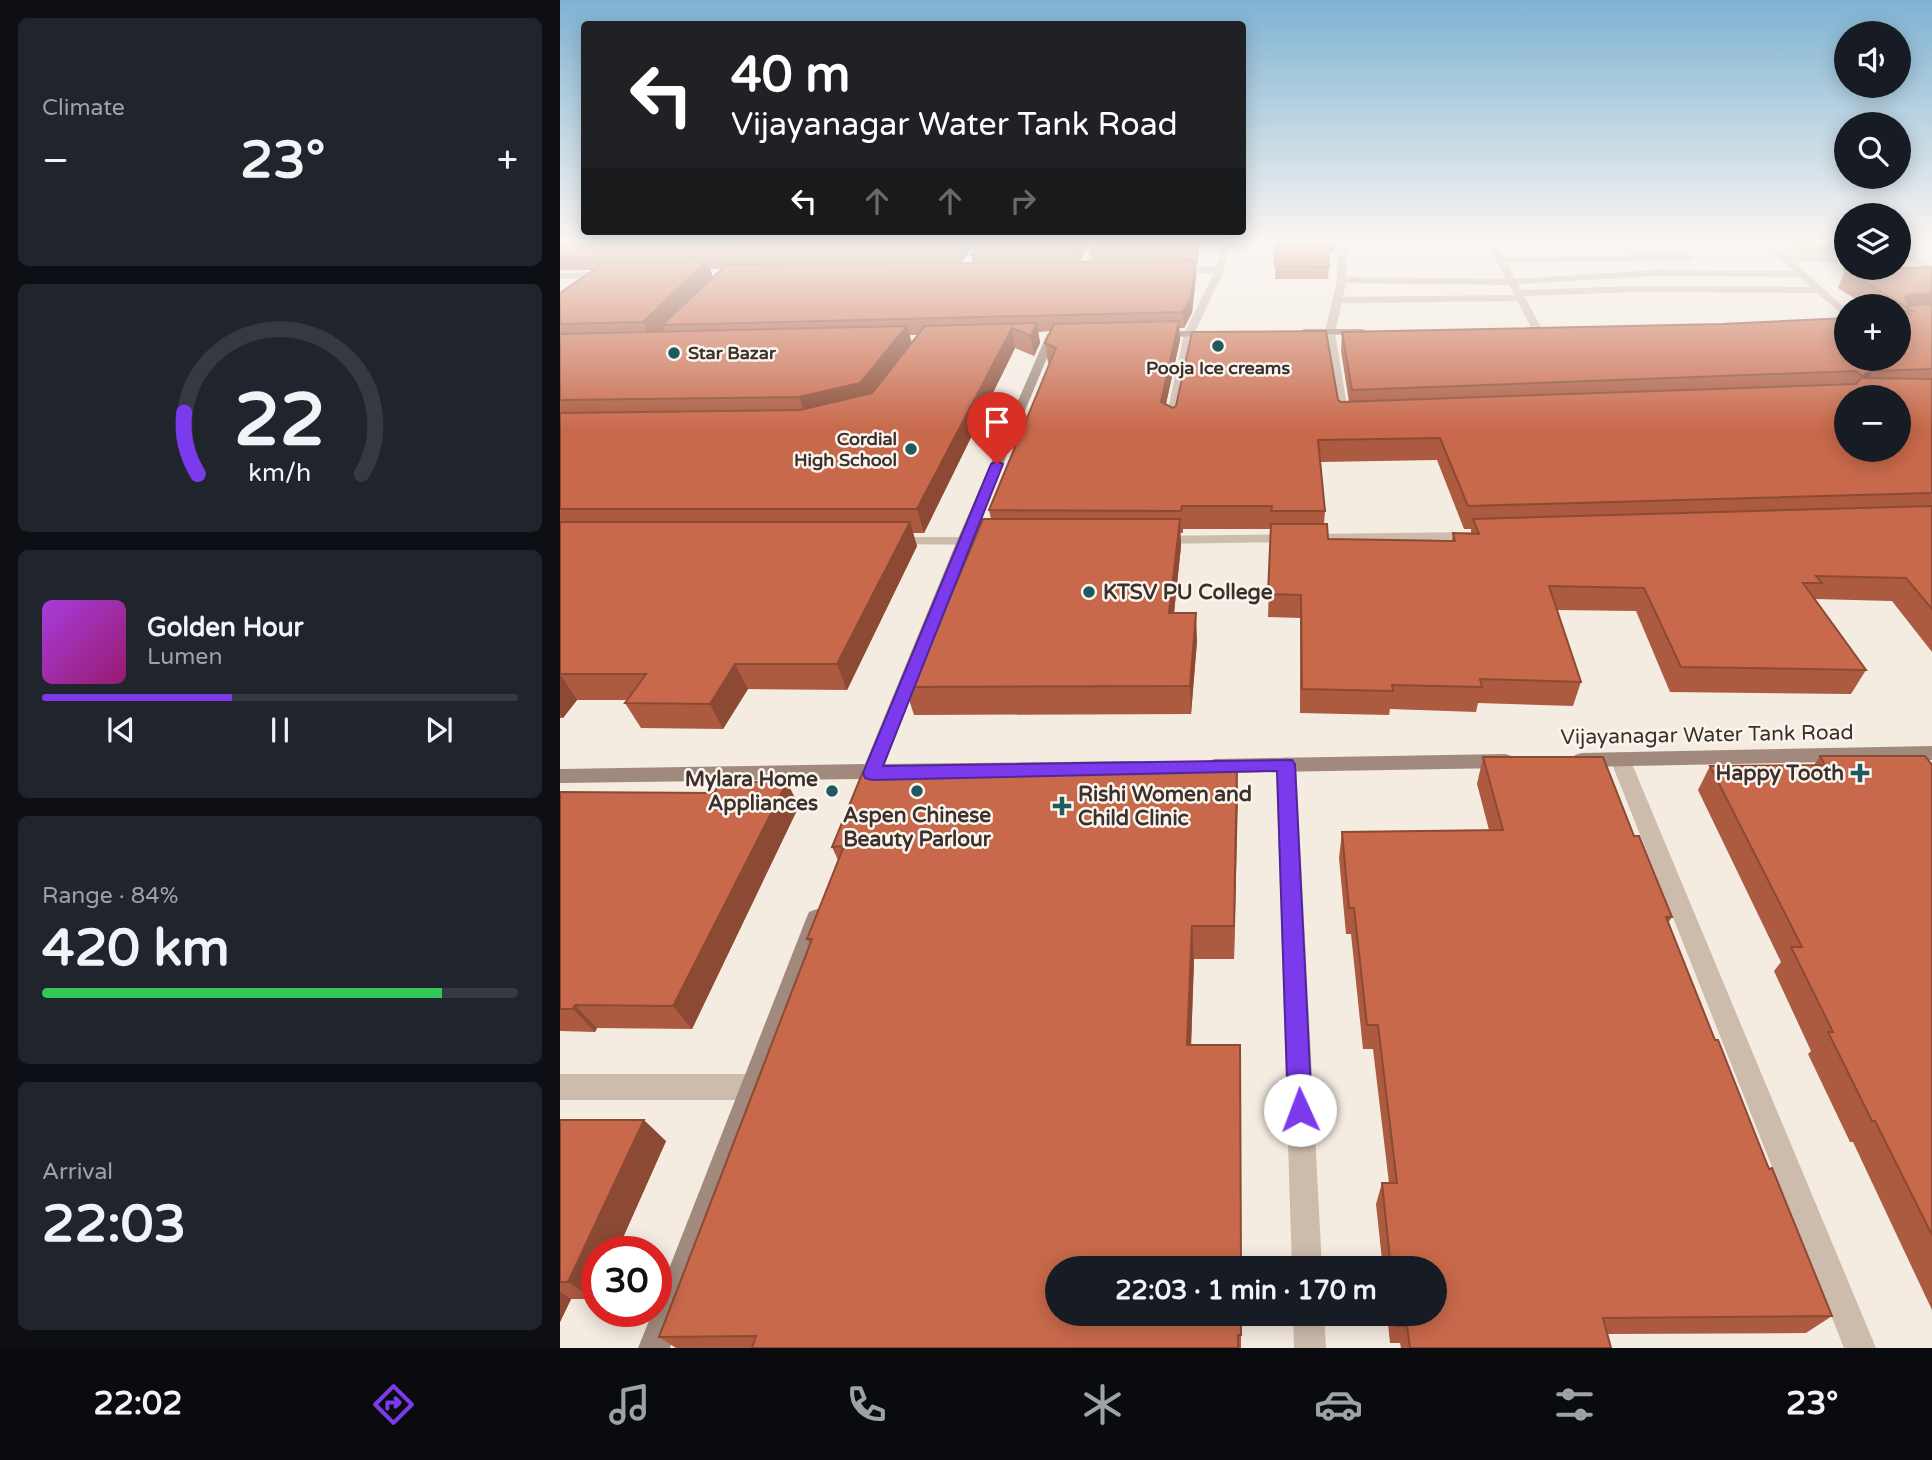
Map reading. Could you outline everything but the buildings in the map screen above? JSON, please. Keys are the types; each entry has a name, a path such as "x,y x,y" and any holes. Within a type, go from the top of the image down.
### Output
{"street":[{"path":"1171,423 1189,334 1204,304"},
{"path":"1337,304 1330,332 1343,417 1357,417"},
{"path":"1524,304 1537,329"},
{"path":"1524,329 1551,329"},
{"path":"1292,332 1373,332"},
{"path":"1148,335 1228,334"},
{"path":"857,811 964,541 1051,337"},
{"path":"1141,541 1495,535"},
{"path":"880,541 1018,541"},
{"name":"Vijayanagar Water Tank Road","path":"1564,760 1931,754"},
{"path":"1620,759 1860,1348"},
{"path":"1189,766 1522,761"},
{"path":"1286,764 1306,1256"},
{"path":"560,776 1148,767"},
{"path":"654,1348 824,899"},
{"path":"560,1087 754,1087"},
{"path":"1309,1326 1310,1348"}],"place":[{"name":"Pooja Ice creams","path":"1218,346"},
{"name":"Star Bazar","path":"674,353"},
{"name":"Cordial High School","path":"911,449"},
{"name":"KTSV PU College","path":"1089,592"},
{"name":"Happy Tooth","path":"1860,773"},
{"name":"Mylara Home Appliances","path":"832,791"},
{"name":"Aspen Chinese Beauty Parlour","path":"917,791"},
{"name":"Rishi Women and Child Clinic","path":"1062,806"}],"route":[{"path":"997,464 872,773 1286,764 1300,1110"}]}
